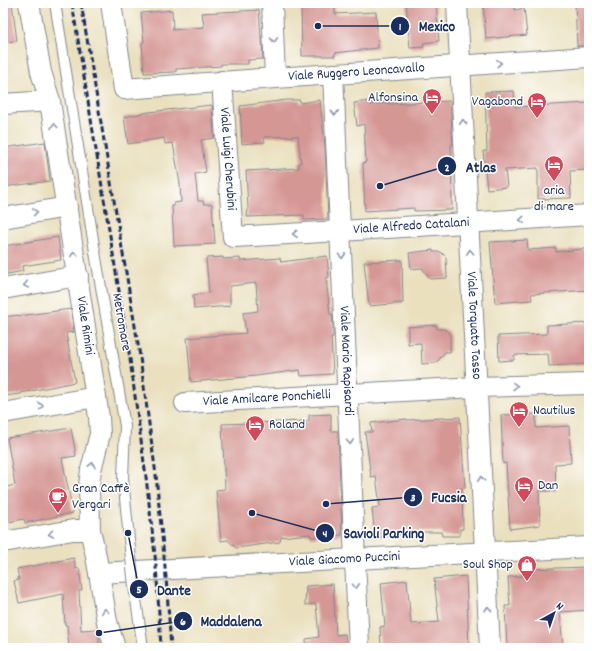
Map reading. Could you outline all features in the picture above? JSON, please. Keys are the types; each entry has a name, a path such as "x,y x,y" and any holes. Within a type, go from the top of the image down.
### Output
{"street":[{"name":"Viale Rimini","path":"29,3 41,72 50,100 99,416 100,434 91,470 89,486 90,530 107,622 115,648"},
{"name":"Viale Ruggero Leoncavallo","path":"111,3 124,89 222,81 589,57"},
{"path":"272,3 276,78"},
{"name":"Viale Torquato Tasso","path":"457,3 490,648"},
{"name":"Viale Mario Rapisardi","path":"333,74 359,648"},
{"name":"Viale Luigi Cherubini","path":"222,81 233,237"},
{"path":"3,104 50,100"},
{"path":"3,218 67,207"},
{"name":"Viale Alfredo Catalani","path":"233,237 468,224 589,215"},
{"path":"3,289 78,276"},
{"name":"Viale Amilcare Ponchielli","path":"185,403 476,387 589,384"},
{"path":"3,413 96,396"},
{"path":"3,542 72,530 90,530"},
{"name":"Viale Giacomo Puccini","path":"99,573 247,570 355,559 589,547"}],"lane":[{"name":"Metromare","path":"54,3 125,426 122,478 134,586 143,648"}],"building":[{"path":"3,3 12,3 17,41 3,42"},
{"path":"301,3 335,3 335,14 376,12 378,48 335,53 335,56 302,56"},
{"path":"406,3 436,3 439,41 423,43 424,47 410,48"},
{"path":"483,3 514,3 515,10 524,8 527,35 486,39"},
{"path":"575,3 589,3 589,46 577,46"},
{"path":"172,10 173,30 204,27 202,13 259,10 263,59 248,60 248,64 221,64 221,66 176,69 176,72 144,73 142,43 144,42 141,13"},
{"path":"514,91 515,107 589,103 589,170 570,171 571,198 538,199 538,168 505,170 507,187 487,189 483,151 487,151 485,92"},
{"path":"287,100 300,100 300,103 320,100 325,147 328,219 304,220 304,215 247,217 246,171 299,168 299,163 301,163 298,136 264,137 265,142 242,144 240,106"},
{"path":"370,101 370,105 450,101 453,144 451,145 452,210 414,211 414,208 365,211 363,163 366,162 364,124 357,126 354,103"},
{"path":"212,105 214,138 201,140 206,172 195,174 198,201 203,201 204,204 212,204 215,244 174,246 172,206 174,206 174,203 181,202 180,184 173,143 165,144 164,138 128,144 124,117 149,112"},
{"path":"45,142 50,181 3,187 3,148"},
{"path":"58,237 61,260 22,266 23,271 3,275 3,246"},
{"path":"527,240 528,250 556,248 556,252 589,248 589,290 531,294 532,300 495,303 490,242"},
{"path":"433,250 433,252 441,252 446,257 447,278 430,279 422,268 411,269 409,253"},
{"path":"327,256 329,277 326,278 330,314 332,314 333,326 333,337 331,337 333,374 301,376 300,370 191,382 187,338 246,333 243,313 258,311 256,283 230,286 230,306 194,309 193,295 209,293 206,258 240,258 240,261 280,258 281,262"},
{"path":"402,260 403,303 369,306 364,262"},
{"path":"71,309 74,332 66,333 75,382 21,394 3,396 3,317"},
{"path":"589,323 589,364 549,366 548,354 514,355 514,360 499,361 498,336 547,334 547,325"},
{"path":"436,325 437,329 444,329 450,333 450,352 445,352 436,363 422,364 421,343 408,344 408,327"},
{"path":"331,414 331,431 338,431 342,535 311,537 310,534 281,537 280,542 236,548 228,540 221,541 216,490 225,489 222,424 309,421 309,415"},
{"path":"536,414 536,428 569,426 571,463 555,464 556,491 539,491 540,525 510,529 506,463 503,464 501,415"},
{"path":"460,417 465,488 462,488 463,529 460,529 460,536 442,536 441,532 422,532 375,538 372,508 380,507 376,476 371,477 365,432 372,432 371,423 407,419"},
{"path":"71,428 76,456 62,458 73,513 25,523 24,519 3,523 3,488 15,485 7,438"},
{"path":"74,558 76,569 79,568 82,590 79,591 81,630 97,629 99,634 99,648 69,648 67,625 65,625 63,594 19,603 14,581 19,580 17,569"},
{"path":"589,567 589,610 560,612 563,648 507,648 505,606 510,606 508,577 523,576 523,569"},
{"path":"466,576 469,648 381,648 380,627 385,626 381,583 407,580 411,624 439,622 434,579"},
{"path":"333,584 336,635 345,634 347,648 306,648 306,639 319,637 316,604 305,605 306,586"}],"railway":[{"path":"72,3 129,352 155,555 161,648"},
{"path":"81,3 139,350 156,475 171,648"}],"place":[{"name":"Mexico","path":"318,26"},
{"name":"Alfonsina","path":"432,115"},
{"name":"Vagabond","path":"537,119"},
{"name":"aria di mare","path":"554,182"},
{"name":"Atlas","path":"380,186"},
{"name":"Nautilus","path":"519,428"},
{"name":"Roland","path":"255,442"},
{"name":"Dan","path":"524,503"},
{"name":"Fucsia","path":"326,504"},
{"name":"Savioli Parking","path":"252,513"},
{"name":"Gran Caffè Vergari","path":"58,514"},
{"name":"Dante","path":"128,533"},
{"name":"Soul Shop","path":"527,582"},
{"name":"Maddalena","path":"99,633"}]}
